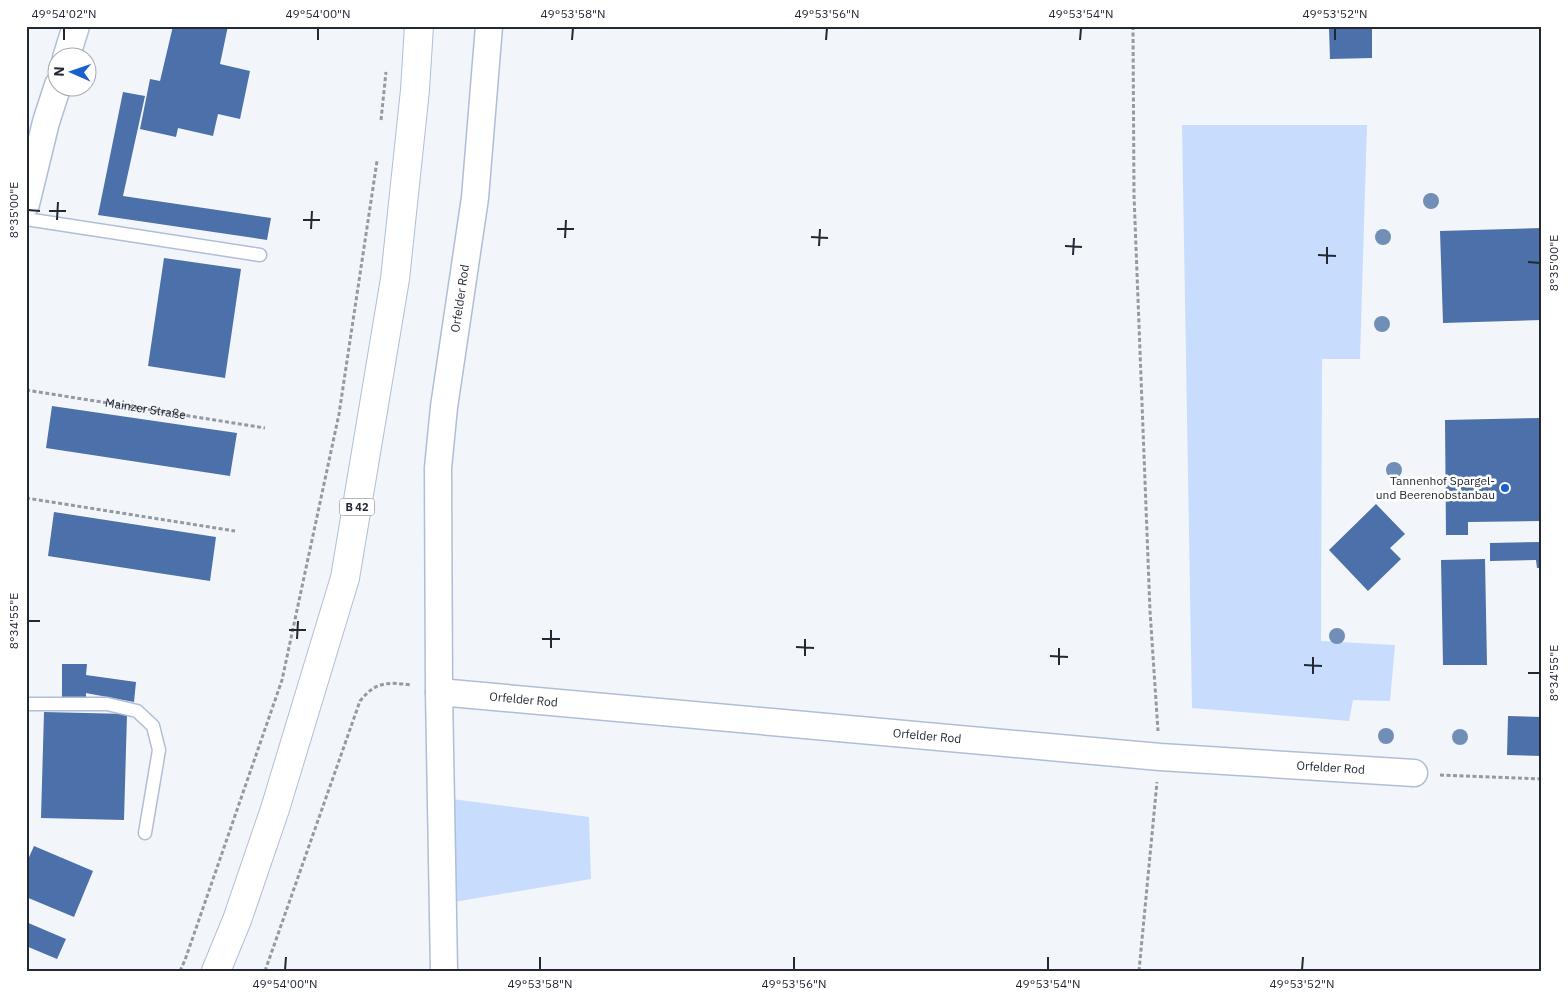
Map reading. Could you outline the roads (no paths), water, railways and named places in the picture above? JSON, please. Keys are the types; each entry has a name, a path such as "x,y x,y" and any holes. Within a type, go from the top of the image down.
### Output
{"main road":[{"name":"B 42","path":"216,971 237,920 276,809 345,578 395,279 415,90 419,26"}],"street":[{"path":"69,48 76,26"},
{"name":"Orfelder Rod","path":"444,971 429,689 438,468 444,407 475,198 489,26"},
{"path":"26,204 36,120 50,98"},
{"name":"Orfelder Rod","path":"429,689 1160,757 1414,774"}],"lane":[{"path":"26,218 260,255"},
{"path":"26,704 107,704 137,710 153,726 160,750 145,833"}],"place":[{"name":"Tannenhof Spargel- und Beerenobstanbau","path":"1505,488"}]}
